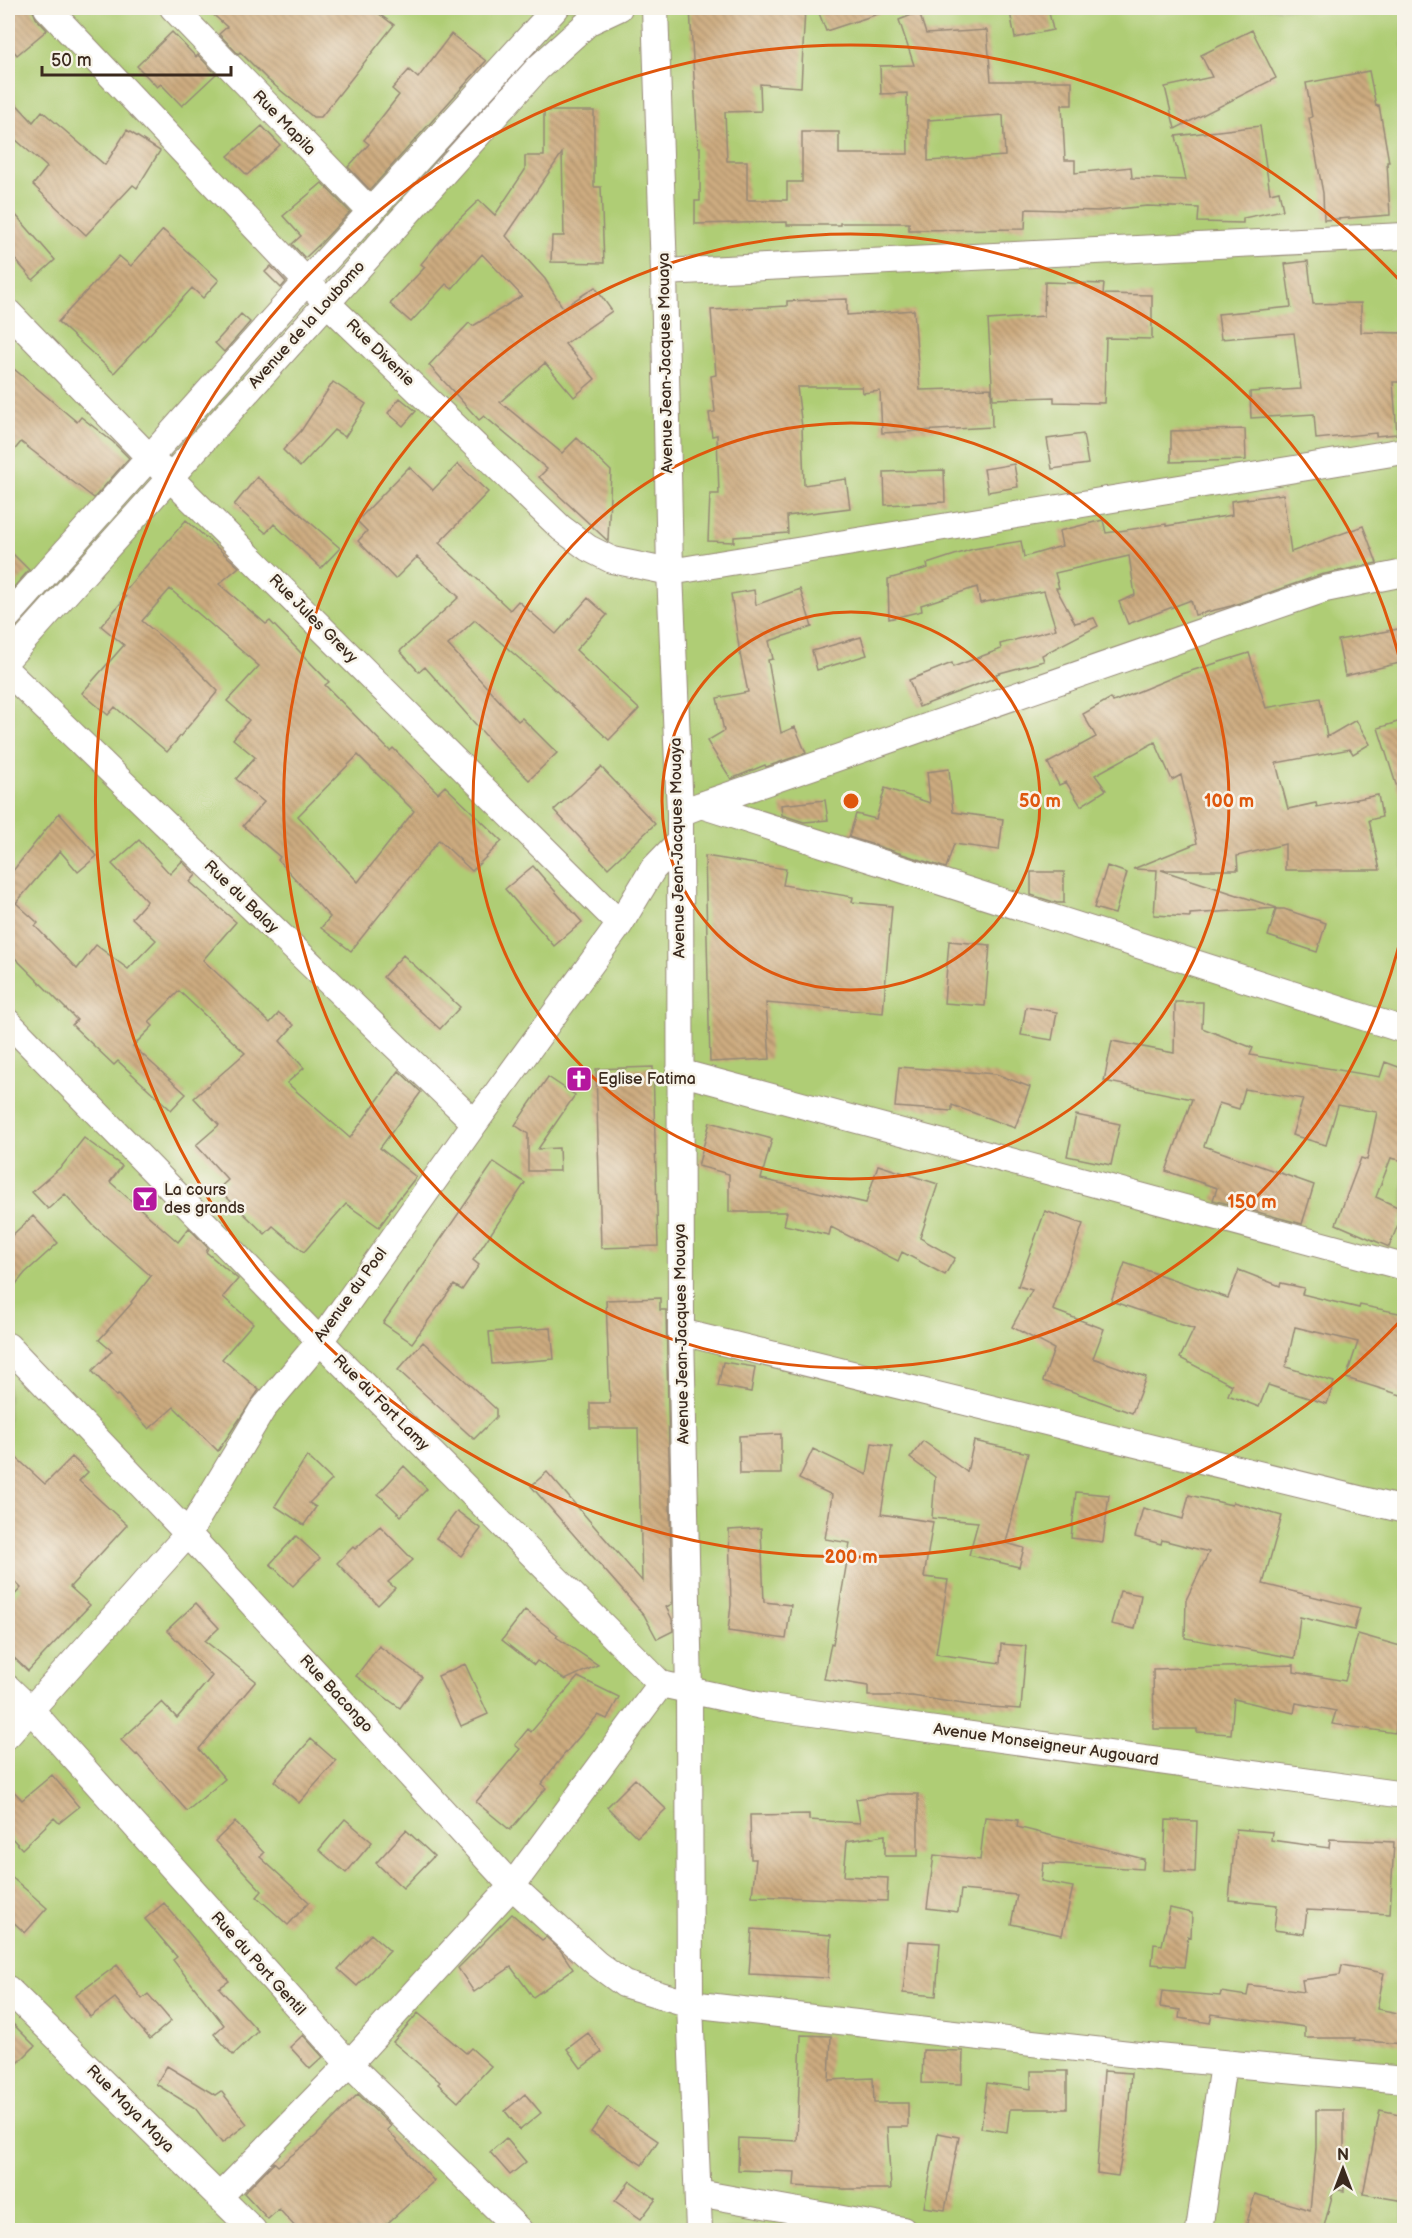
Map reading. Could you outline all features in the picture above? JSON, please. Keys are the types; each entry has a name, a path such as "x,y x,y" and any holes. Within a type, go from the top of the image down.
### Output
{"street":[{"name":"Rue Divenie","path":"47,8 308,280 327,303 561,528 588,549 612,560 670,572"},
{"name":"Rue Mapila","path":"172,8 371,212"},
{"name":"Avenue de la Loubomo","path":"8,616 308,280 556,8"},
{"name":"Avenue de la Loubomo","path":"8,658 538,68 589,22 620,8"},
{"name":"Avenue Jean-Jacques Mouaya","path":"655,8 664,272 670,572 690,809 679,842 681,1332 689,1690 690,2004 699,2230"},
{"path":"664,272 1404,236"},
{"name":"Rue Jules Grevy","path":"8,312 149,457 620,924"},
{"path":"670,572 1404,451"},
{"path":"690,809 1325,589 1404,573"},
{"name":"Rue du Balay","path":"8,672 475,1123"},
{"path":"690,809 1404,1030"},
{"name":"Avenue du Pool","path":"8,1735 188,1534 262,1410 320,1341 620,924 653,868 679,842"},
{"name":"Rue du Fort Lamy","path":"8,1022 320,1341 661,1684"},
{"path":"680,1072 1404,1267"},
{"path":"681,1332 1404,1510"},
{"name":"Rue Bacongo","path":"8,1347 188,1534 512,1886 597,1964 624,1984 690,2004 1223,2064 1404,2080"},
{"path":"219,2197 349,2064 512,1886 661,1684 689,1690"},
{"name":"Rue du Port Gentil","path":"8,1688 31,1710 349,2064 519,2230"},
{"name":"Avenue Monseigneur Augouard","path":"689,1690 762,1706 1404,1795"},
{"name":"Rue Maya Maya","path":"8,1989 253,2230"},
{"path":"1199,2230 1223,2064"},
{"path":"698,2193 903,2230"}],"green space":[{"path":"8,8 1404,8 1404,2230 8,2230"}],"building":[{"path":"8,8 32,8 36,18 47,30 17,55 8,44"},
{"path":"206,8 371,8 394,25 321,117 313,117 268,80 240,52 238,54 219,34 227,27"},
{"path":"690,8 805,8 801,87 760,84 761,111 725,112 727,161 747,161 747,200 787,200 787,182 802,182 802,132 839,132 839,154 908,154 907,93 881,94 880,66 914,65 899,20 919,12 926,34 987,30 991,81 1072,81 1072,105 1062,105 1065,160 1075,160 1075,173 1131,167 1132,178 1186,180 1176,136 1260,126 1270,193 1279,191 1283,210 1243,218 1243,223 1198,222 1199,208 1147,206 1098,211 1026,209 1025,229 909,230 909,223 695,224 695,201 700,201 700,147 698,147","holes":["1003,115 1005,156 928,161 928,120"]},
{"path":"817,8 886,8 887,11 826,31"},
{"path":"1029,8 1048,8 1053,30 1015,38 1010,12"},
{"path":"1252,30 1276,78 1175,129 1165,87 1212,77 1201,55"},
{"path":"172,32 216,74 182,106 161,84 157,87 137,66"},
{"path":"451,34 486,61 370,190 348,167 369,144 364,140 399,95 392,89 409,70 418,78"},
{"path":"1369,71 1376,106 1379,105 1389,162 1387,162 1390,215 1324,220 1323,193 1309,118 1312,117 1306,83"},
{"path":"8,95 33,122 42,111 105,165 127,130 160,151 137,188 133,185 86,235 33,185 47,167 8,133"},
{"path":"544,111 594,111 594,187 601,187 604,263 551,262 552,236 564,236 562,153 506,236 545,279 563,308 595,287 612,311 565,344 595,379 574,397 545,363 500,402 562,453 577,438 611,471 608,541 539,477 547,469 484,416 479,420 429,365 469,323 473,326 522,296 482,254 452,289 446,284 411,322 390,304 425,267 421,264 453,225 479,200 495,215 525,170 525,156 544,156"},
{"path":"262,126 280,145 247,175 228,156"},
{"path":"322,183 350,212 305,258 292,244 301,236 283,216"},
{"path":"8,206 55,260 33,280 8,251"},
{"path":"163,230 219,280 203,298 192,288 114,373 58,322 119,256 131,266"},
{"path":"1308,261 1313,304 1361,303 1361,332 1404,333 1404,382 1393,382 1397,434 1376,436 1376,433 1316,439 1314,414 1251,418 1250,392 1301,389 1294,333 1221,339 1218,314 1291,307 1285,264"},
{"path":"271,266 286,282 281,288 265,272"},
{"path":"1045,282 1104,284 1103,294 1152,295 1152,339 1106,338 1104,403 1054,402 1054,397 993,399 988,320 1044,316"},
{"path":"847,299 847,315 914,310 920,390 991,388 992,427 882,433 880,391 863,393 862,387 797,387 802,427 804,485 846,479 850,508 787,516 788,533 734,537 734,542 708,541 710,494 719,494 717,435 712,436 709,413 715,412 711,376 716,375 711,310 787,306 787,301"},
{"path":"241,314 250,322 224,352 215,343"},
{"path":"8,364 77,422 81,417 129,458 94,498 21,442 8,458"},
{"path":"333,382 366,404 345,437 334,430 300,467 283,450 301,431"},
{"path":"400,398 416,411 403,426 388,413"},
{"path":"1245,429 1246,460 1171,462 1171,431"},
{"path":"1083,434 1088,464 1052,469 1047,439"},
{"path":"458,464 488,492 439,543 510,610 518,601 556,634 588,598 607,615 576,650 639,709 609,740 475,620 448,645 518,721 522,718 557,753 529,780 494,745 425,667 419,672 400,651 459,597 417,557 395,579 358,541 367,531 357,521 409,467 433,490"},
{"path":"1014,464 1018,487 988,492 984,469"},
{"path":"944,470 945,502 885,505 884,472"},
{"path":"257,477 340,548 321,568 274,524 266,533 234,505"},
{"path":"1283,494 1291,552 1363,526 1377,563 1320,575 1231,606 1195,615 1191,600 1128,624 1119,602 1135,595 1129,556 1055,573 1059,588 1056,588 1075,623 1094,618 1098,626 1042,655 1044,661 996,674 997,677 919,707 909,680 952,663 953,667 1001,649 1000,644 1056,629 1044,591 980,603 977,587 921,605 922,611 889,619 888,579 928,568 927,564 973,549 1021,541 1024,557 1062,546 1059,531 1103,520 1106,533 1166,524 1166,526 1232,515 1231,501"},
{"path":"186,520 239,567 219,584 266,624 270,621 329,682 325,685 390,751 393,748 438,793 445,786 502,841 472,871 439,840 351,951 321,928 330,917 278,860 280,857 243,826 264,802 236,779 255,757 233,739 249,720 227,701 259,666 170,589 142,621 178,651 218,691 167,752 115,707 108,715 82,693 124,645 101,626 126,597 122,594","holes":["358,755 414,811 358,882 298,816"]},
{"path":"8,549 29,570 8,594"},
{"path":"800,589 812,627 769,641 773,659 768,660 781,733 795,727 806,753 766,767 765,765 731,779 707,741 724,731 717,698 748,692 731,594 754,590 756,605"},
{"path":"1404,628 1404,662 1345,676 1338,640"},
{"path":"861,637 867,655 817,670 812,651"},
{"path":"1249,653 1266,708 1320,698 1327,737 1356,720 1370,744 1353,754 1350,749 1276,763 1288,809 1316,803 1317,807 1378,795 1382,817 1369,820 1380,870 1285,870 1285,844 1237,856 1238,870 1161,870 1277,908 1190,914 1190,917 1154,915 1157,870 1133,869 1197,843 1181,775 1172,780 1155,742 1095,775 1106,790 1081,806 1066,782 1059,785 1048,763 1096,737 1083,714 1111,698 1113,702 1181,674"},
{"path":"1404,720 1404,797 1400,797 1378,728"},
{"path":"601,767 655,824 608,868 554,810"},
{"path":"949,769 953,812 1003,819 999,850 954,844 946,868 849,837 856,814 876,819 885,788 930,803 927,772"},
{"path":"825,800 828,820 804,822 782,815 781,805"},
{"path":"59,813 97,856 78,872 60,851 16,903 38,923 35,926 77,969 96,945 128,969 156,940 132,918 147,901 112,864 139,840 170,874 182,861 196,875 190,882 236,922 203,960 270,1023 279,1013 294,1025 280,1041 304,1068 287,1083 350,1138 399,1071 421,1092 380,1148 416,1177 379,1227 346,1204 304,1252 273,1226 265,1234 218,1189 228,1180 196,1145 219,1125 194,1098 245,1053 179,991 149,1022 153,1026 133,1046 186,1094 171,1110 118,1061 114,1065 72,1025 77,1020 8,951 8,877"},
{"path":"705,856 786,869 783,885 853,897 852,902 892,906 883,1013 766,1003 770,1059 710,1062"},
{"path":"533,866 582,922 554,946 505,889"},
{"path":"1107,866 1127,873 1115,914 1094,908"},
{"path":"1031,872 1064,872 1064,903 1031,895"},
{"path":"1276,909 1284,909 1326,923 1317,952 1268,936"},
{"path":"949,941 990,945 985,1006 944,1003"},
{"path":"403,955 460,1007 440,1029 383,977"},
{"path":"1175,1002 1203,1002 1202,1028 1253,1048 1250,1055 1380,1077 1385,1062 1404,1069 1404,1161 1391,1158 1376,1197 1404,1210 1389,1247 1336,1224 1361,1158 1367,1160 1377,1112 1338,1105 1326,1145 1292,1135 1303,1099 1245,1089 1239,1109 1219,1103 1204,1146 1314,1185 1302,1224 1213,1200 1217,1188 1166,1171 1192,1099 1104,1081 1112,1041 1174,1053"},
{"path":"1026,1007 1057,1012 1052,1040 1021,1035"},
{"path":"653,1067 658,1246 601,1248 596,1069"},
{"path":"899,1067 996,1074 1030,1087 1015,1128 952,1105 952,1111 895,1107"},
{"path":"548,1077 575,1095 538,1149 559,1148 560,1171 528,1171 528,1134 515,1125"},
{"path":"1076,1115 1120,1124 1111,1165 1067,1156"},
{"path":"710,1122 772,1139 761,1179 866,1203 878,1165 938,1184 920,1238 955,1258 945,1275 902,1252 898,1261 831,1227 829,1235 784,1225 787,1212 729,1212 729,1174 698,1166"},
{"path":"84,1138 122,1166 110,1182 178,1242 189,1228 208,1248 206,1252 238,1279 223,1297 253,1323 222,1359 259,1390 218,1451 174,1407 149,1429 92,1371 112,1351 99,1340 132,1303 151,1276 93,1225 65,1194 48,1209 32,1192 62,1166"},
{"path":"494,1162 525,1183 473,1260 479,1265 462,1290 454,1285 412,1343 383,1323"},
{"path":"1045,1211 1083,1224 1053,1310 1104,1329 1093,1358 1146,1377 1132,1413 1043,1381 1054,1349 1012,1327 1032,1290 1018,1286"},
{"path":"33,1216 58,1243 25,1273 8,1294 8,1239"},
{"path":"1125,1263 1228,1298 1239,1270 1280,1286 1281,1283 1304,1288 1302,1294 1359,1308 1360,1305 1404,1314 1404,1396 1346,1378 1358,1342 1295,1327 1286,1367 1334,1382 1327,1404 1268,1385 1259,1407 1228,1395 1232,1385 1180,1358 1194,1329 1111,1301"},
{"path":"660,1298 660,1310 666,1310 672,1604 666,1607 672,1619 673,1631 657,1639 644,1615 531,1486 547,1472 642,1581 638,1428 590,1428 590,1403 610,1403 606,1300"},
{"path":"551,1328 554,1359 492,1364 489,1332"},
{"path":"423,1342 496,1409 496,1417 474,1439 398,1370"},
{"path":"723,1362 755,1367 751,1392 718,1386"},
{"path":"781,1434 781,1474 740,1474 739,1436"},
{"path":"923,1441 967,1472 974,1441 1028,1453 1006,1543 1024,1548 1019,1567 969,1555 978,1522 932,1518 935,1477 910,1458"},
{"path":"872,1443 892,1446 881,1514 933,1522 924,1577 948,1580 936,1654 1000,1663 1001,1644 1026,1646 1021,1709 976,1706 912,1696 868,1696 868,1686 824,1679 831,1643 833,1644 850,1543 825,1539 832,1495 799,1479 813,1449 867,1475"},
{"path":"8,1450 45,1484 72,1457 88,1472 79,1481 127,1525 70,1587 90,1605 28,1671 8,1652 8,1602 21,1588 8,1575"},
{"path":"307,1456 332,1480 309,1503 316,1507 304,1525 275,1506"},
{"path":"404,1466 427,1489 401,1516 378,1494"},
{"path":"1076,1492 1109,1495 1103,1542 1071,1538"},
{"path":"1189,1495 1232,1505 1233,1502 1282,1516 1263,1584 1360,1608 1354,1630 1300,1617 1295,1658 1185,1638 1186,1600 1209,1552 1162,1540 1161,1544 1135,1537 1143,1508 1183,1519"},
{"path":"457,1511 481,1529 461,1556 436,1538"},
{"path":"380,1526 413,1560 388,1582 395,1588 378,1605 337,1563"},
{"path":"761,1528 764,1602 791,1605 786,1639 728,1631 731,1605 729,1530"},
{"path":"296,1536 320,1558 293,1586 270,1564"},
{"path":"1120,1591 1141,1595 1135,1629 1111,1624"},
{"path":"196,1603 219,1628 205,1641 256,1681 199,1749 225,1779 187,1811 137,1754 121,1740 162,1702 177,1718 212,1676 167,1630"},
{"path":"525,1610 558,1635 556,1637 598,1665 565,1680 537,1661 534,1665 502,1640"},
{"path":"1358,1634 1404,1647 1404,1674 1395,1733 1332,1724 1336,1711 1296,1703 1294,1713 1234,1699 1231,1734 1197,1732 1197,1729 1154,1729 1153,1669 1294,1665 1294,1672 1345,1681"},
{"path":"379,1646 422,1677 400,1708 356,1676"},
{"path":"465,1664 488,1714 461,1726 438,1676"},
{"path":"578,1677 619,1697 607,1719 598,1715 562,1757 541,1784 546,1788 510,1830 476,1802 520,1749 515,1745 528,1729 531,1732"},
{"path":"311,1739 336,1761 299,1803 274,1781"},
{"path":"52,1775 79,1807 59,1823 54,1818 22,1849 8,1834 8,1785 22,1800"},
{"path":"635,1779 666,1809 637,1837 607,1807"},
{"path":"887,1794 918,1794 918,1856 885,1856 885,1835 847,1841 844,1876 888,1878 887,1901 752,1896 756,1859 751,1859 750,1815 809,1814 809,1820 860,1823 856,1799"},
{"path":"985,1817 1018,1820 1017,1827 1144,1859 1143,1869 1043,1863 1041,1881 1073,1887 1062,1935 1011,1924 1017,1895 961,1890 958,1912 927,1908 934,1855 980,1860"},
{"path":"345,1819 372,1842 346,1873 319,1850"},
{"path":"1166,1820 1197,1821 1195,1872 1164,1870"},
{"path":"235,1822 264,1853 260,1857 309,1902 288,1925 257,1897 262,1891 215,1841"},
{"path":"1236,1829 1272,1832 1271,1840 1329,1848 1330,1839 1394,1842 1390,1914 1307,1910 1304,1934 1274,1930 1277,1905 1229,1900"},
{"path":"406,1830 434,1856 403,1888 376,1863"},
{"path":"8,1874 47,1908 25,1933 8,1917"},
{"path":"164,1903 229,1981 219,1988 258,2031 233,2055 214,2034 224,2025 173,1960 177,1957 145,1919"},
{"path":"1170,1908 1192,1913 1191,1937 1188,1936 1184,1967 1152,1964 1154,1944 1162,1945"},
{"path":"512,1914 542,1940 546,1937 561,1951 573,1969 533,1997 511,1967 474,1992 458,1968"},
{"path":"752,1929 831,1935 828,1978 749,1974"},
{"path":"371,1934 390,1951 357,1986 338,1969"},
{"path":"908,1941 940,1943 936,1996 903,1993"},
{"path":"117,1965 142,1999 148,1994 171,2021 150,2039 115,1998 90,2017 75,1996"},
{"path":"1342,1965 1384,1973 1377,2009 1404,2014 1404,2044 1354,2040 1355,2038 1305,2038 1305,2027 1212,2014 1210,2023 1179,2018 1180,2010 1160,2007 1162,1991 1220,1996 1221,1992 1247,1996 1249,1985 1304,1992 1302,1980 1340,1975"},
{"path":"418,2013 466,2053 471,2048 491,2066 458,2102 438,2084 440,2082 393,2042"},
{"path":"8,2019 35,2046 8,2073"},
{"path":"588,2033 602,2052 581,2068 567,2049"},
{"path":"303,2035 323,2057 310,2069 290,2047"},
{"path":"801,2035 831,2036 829,2080 873,2078 874,2103 908,2103 908,2127 887,2127 891,2189 794,2186 795,2172 738,2170 739,2138 797,2141"},
{"path":"923,2050 963,2051 962,2084 922,2083"},
{"path":"167,2066 215,2095 221,2091 247,2124 222,2143 195,2108 156,2084"},
{"path":"1031,2071 1067,2071 1067,2109 1010,2109 1007,2132 981,2128 987,2083 1031,2089"},
{"path":"1104,2071 1131,2073 1127,2129 1118,2176 1097,2173"},
{"path":"358,2094 391,2126 387,2130 434,2181 380,2230 298,2230 279,2209 268,2219 244,2193 274,2162 278,2166 316,2136"},
{"path":"525,2094 541,2113 520,2130 505,2111"},
{"path":"608,2107 658,2141 642,2165 591,2132"},
{"path":"1316,2110 1344,2110 1344,2191 1334,2189 1323,2230 1245,2230 1255,2194 1310,2210 1316,2147"},
{"path":"1380,2110 1404,2115 1404,2201 1363,2194"},
{"path":"938,2133 959,2137 945,2210 924,2207"},
{"path":"506,2138 526,2162 510,2175 490,2152"},
{"path":"630,2181 656,2199 641,2219 615,2201"}],"place":[{"name":"Eglise Fatima","path":"579,1079"},
{"name":"La cours des grands","path":"145,1199"}]}
